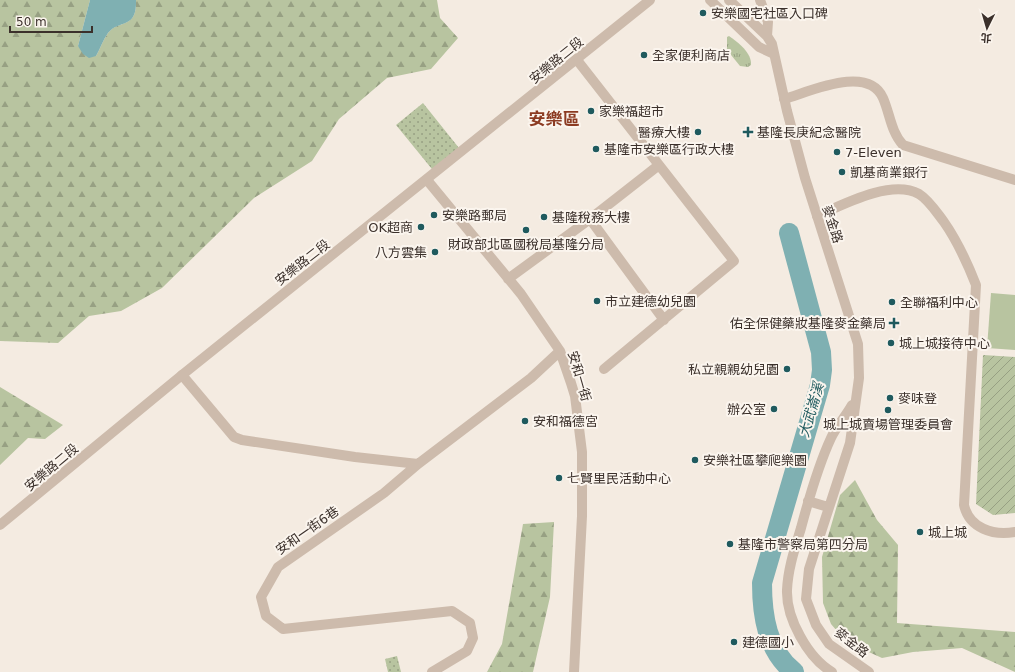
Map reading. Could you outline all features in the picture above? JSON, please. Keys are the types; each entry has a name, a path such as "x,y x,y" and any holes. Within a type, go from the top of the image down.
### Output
{"street":[{"name":"安樂路二段","path":"0,525 182,375 650,0"},
{"path":"710,0 759,47 774,54"},
{"name":"麥金路","path":"729,0 766,36 772,44 784,99 817,216 858,344 859,378 854,402 850,443 809,568 807,604 816,625 829,644 869,672"},
{"path":"760,0 768,22 766,36"},
{"path":"577,60 734,261 604,369"},
{"path":"784,99 848,80 864,82 873,86 883,96 897,138 903,146 1015,180"},
{"path":"508,279 590,219 659,165"},
{"name":"安和一街","path":"427,180 508,279 560,351 575,396 582,452 582,516 574,672"},
{"path":"817,216 858,197 884,191 908,190 920,195 954,236 966,257 976,285 964,486 966,512 972,521 989,531 1000,533 1015,532"},
{"path":"590,219 664,320"},
{"name":"安和一街6巷","path":"432,672 467,651 473,638 470,623 452,611 283,629 266,616 261,597 278,566 384,493 418,464 531,378 560,351"},
{"path":"182,375 234,437 242,440 355,457 418,464"},
{"name":"麥金路","path":"832,672 825,668 799,636 788,604 787,591 790,563 808,501 831,438 854,402"},
{"path":"808,501 828,508"}],"green space":[{"path":"0,0 90,0 78,46 96,56 108,33 134,16 136,0 437,0 440,18 458,38 431,69 387,78 339,119 312,161 254,198 162,288 121,311 89,316 58,343 0,341"},
{"path":"729,36 747,52 751,65 748,67 740,66 727,50 727,37"},
{"path":"423,103 463,153 436,174 396,125"},
{"path":"991,293 1015,295 1015,350 987,348"},
{"path":"983,355 1015,357 1015,513 993,515 976,504"},
{"path":"0,387 63,425 45,439 28,438 0,465"},
{"path":"855,480 877,520 898,545 897,623 1015,632 1015,672 962,648 913,652 882,658 843,638 831,624 823,603 822,557 840,495"},
{"path":"554,522 550,597 533,672 487,672 502,644 523,524"},
{"path":"397,656 401,672 388,672 385,659"}],"water":[{"path":"90,0 136,0 136,9 134,16 130,20 117,26 108,33 96,56 89,58 83,54 78,46"}],"waterway":[{"name":"大武崙溪","path":"789,233 821,352 822,370 820,385 762,583 763,607 768,632 778,654 794,672"}],"place":[{"name":"安樂國宅社區入口碑","path":"703,13"},
{"name":"全家便利商店","path":"644,55"},
{"name":"家樂福超市","path":"591,111"},
{"name":"醫療大樓","path":"698,132"},
{"name":"基隆長庚紀念醫院","path":"748,132"},
{"name":"基隆市安樂區行政大樓","path":"596,149"},
{"name":"7-Eleven","path":"837,152"},
{"name":"凱基商業銀行","path":"842,172"},
{"name":"安樂路郵局","path":"434,215"},
{"name":"基隆稅務大樓","path":"544,217"},
{"name":"OK超商","path":"421,227"},
{"name":"財政部北區國稅局基隆分局","path":"526,230"},
{"name":"八方雲集","path":"435,252"},
{"name":"市立建德幼兒園","path":"597,301"},
{"name":"全聯福利中心","path":"892,302"},
{"name":"佑全保健藥妝基隆麥金藥局","path":"894,323"},
{"name":"城上城接待中心","path":"891,343"},
{"name":"私立親親幼兒園","path":"787,369"},
{"name":"麥味登","path":"890,398"},
{"name":"辦公室","path":"774,409"},
{"name":"城上城賣場管理委員會","path":"888,410"},
{"name":"安和福德宮","path":"525,421"},
{"name":"安樂社區攀爬樂園","path":"695,460"},
{"name":"七賢里民活動中心","path":"559,478"},
{"name":"城上城","path":"920,532"},
{"name":"基隆市警察局第四分局","path":"730,544"},
{"name":"建德國小","path":"734,642"}],"district":[{"name":"安樂區","path":"554,119"}]}
